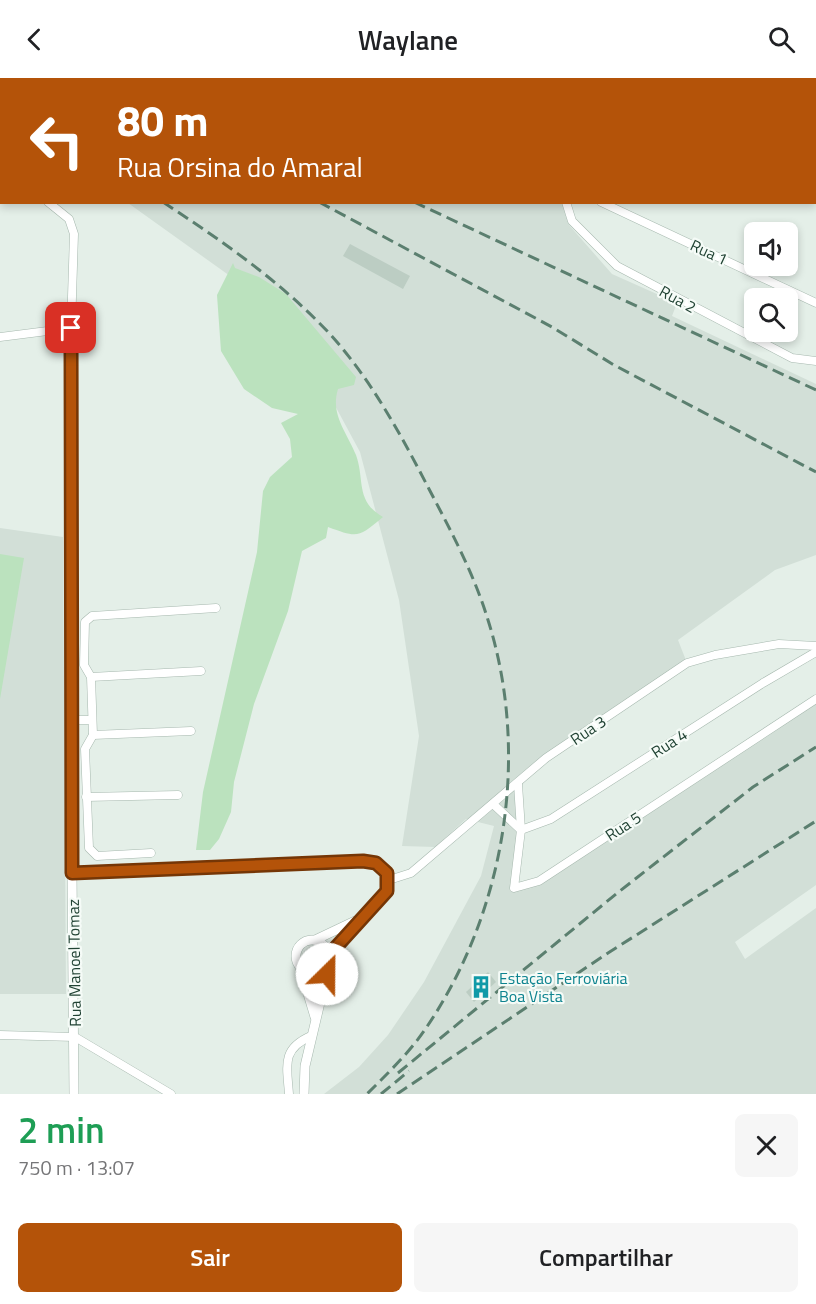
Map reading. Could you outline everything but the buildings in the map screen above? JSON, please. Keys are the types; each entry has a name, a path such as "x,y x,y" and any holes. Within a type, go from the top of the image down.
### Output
{"street":[{"name":"Rua Manoel Tomaz","path":"50,204 69,219 74,234 71,328 74,1094"},
{"name":"Rua 2","path":"567,204 572,221 617,266 792,358 816,362"},
{"name":"Rua 1","path":"605,204 816,303"},
{"path":"0,337 71,328"},
{"path":"151,853 97,856 90,853 86,796 86,749 93,735 91,677 84,665 85,622 88,617 216,608"},
{"name":"Rua 3","path":"389,880 411,873 546,758 687,663 715,655 779,644 816,646"},
{"name":"Rua 4","path":"521,830 551,819 763,683 816,652"},
{"path":"91,677 201,671"},
{"name":"Rua 5","path":"518,784 521,830 514,888 539,881 816,699"},
{"path":"72,720 92,720"},
{"path":"93,735 191,731"},
{"path":"86,796 178,795"},
{"path":"493,804 521,830"},
{"path":"72,873 363,861 376,863 383,868 389,880 387,891 327,960 322,969 311,973 300,967"},
{"path":"315,1019 296,958 298,948 307,941 346,928 365,915"},
{"path":"304,1094 305,1066 327,974 326,948 315,940"},
{"path":"0,1035 75,1037 171,1094"},
{"path":"289,1094 287,1062 290,1052 296,1043 311,1036"}],"shaded area":[{"path":"129,204 563,204 569,225 612,274 677,303 672,316 816,384 816,555 775,570 678,640 687,663 546,758 518,784 521,830 514,888 539,881 816,699 816,885 735,942 745,959 816,908 816,1094 324,1094 359,1067 388,1035 424,982 481,876 494,826 466,819 435,847 402,846 419,736 399,600 360,452 332,400 244,286"},
{"path":"0,528 63,537 66,994 0,994"}],"green space":[{"path":"233,263 235,268 259,277 286,294 356,377 354,385 338,389 336,407 359,464 365,497 374,511 383,517 368,529 357,534 328,527 326,538 302,551 288,611 254,704 234,782 231,812 219,839 210,850 196,850 203,792 257,552 263,491 270,477 292,457 290,439 281,423 298,414 272,408 244,389 221,351 217,295"},
{"path":"0,554 24,558 0,699"}],"railway":[{"path":"166,204 229,247 291,296 329,333 372,388 396,428 462,553 488,620 501,672 508,725 508,779 502,833 491,885 474,937 452,985 418,1039 367,1094"},
{"path":"323,204 552,327 614,365 816,472"},
{"path":"418,204 816,390"},
{"path":"398,1073 616,894 753,787 816,747"},
{"path":"397,1094 608,953 816,821"},
{"path":"381,1094 409,1071"}],"place":[{"name":"Estação Ferroviária Boa Vista","path":"481,987"}],"route":[{"path":"71,328 72,873 363,861 376,863 387,873 389,885 387,891 337,949 328,956 327,974"}]}
